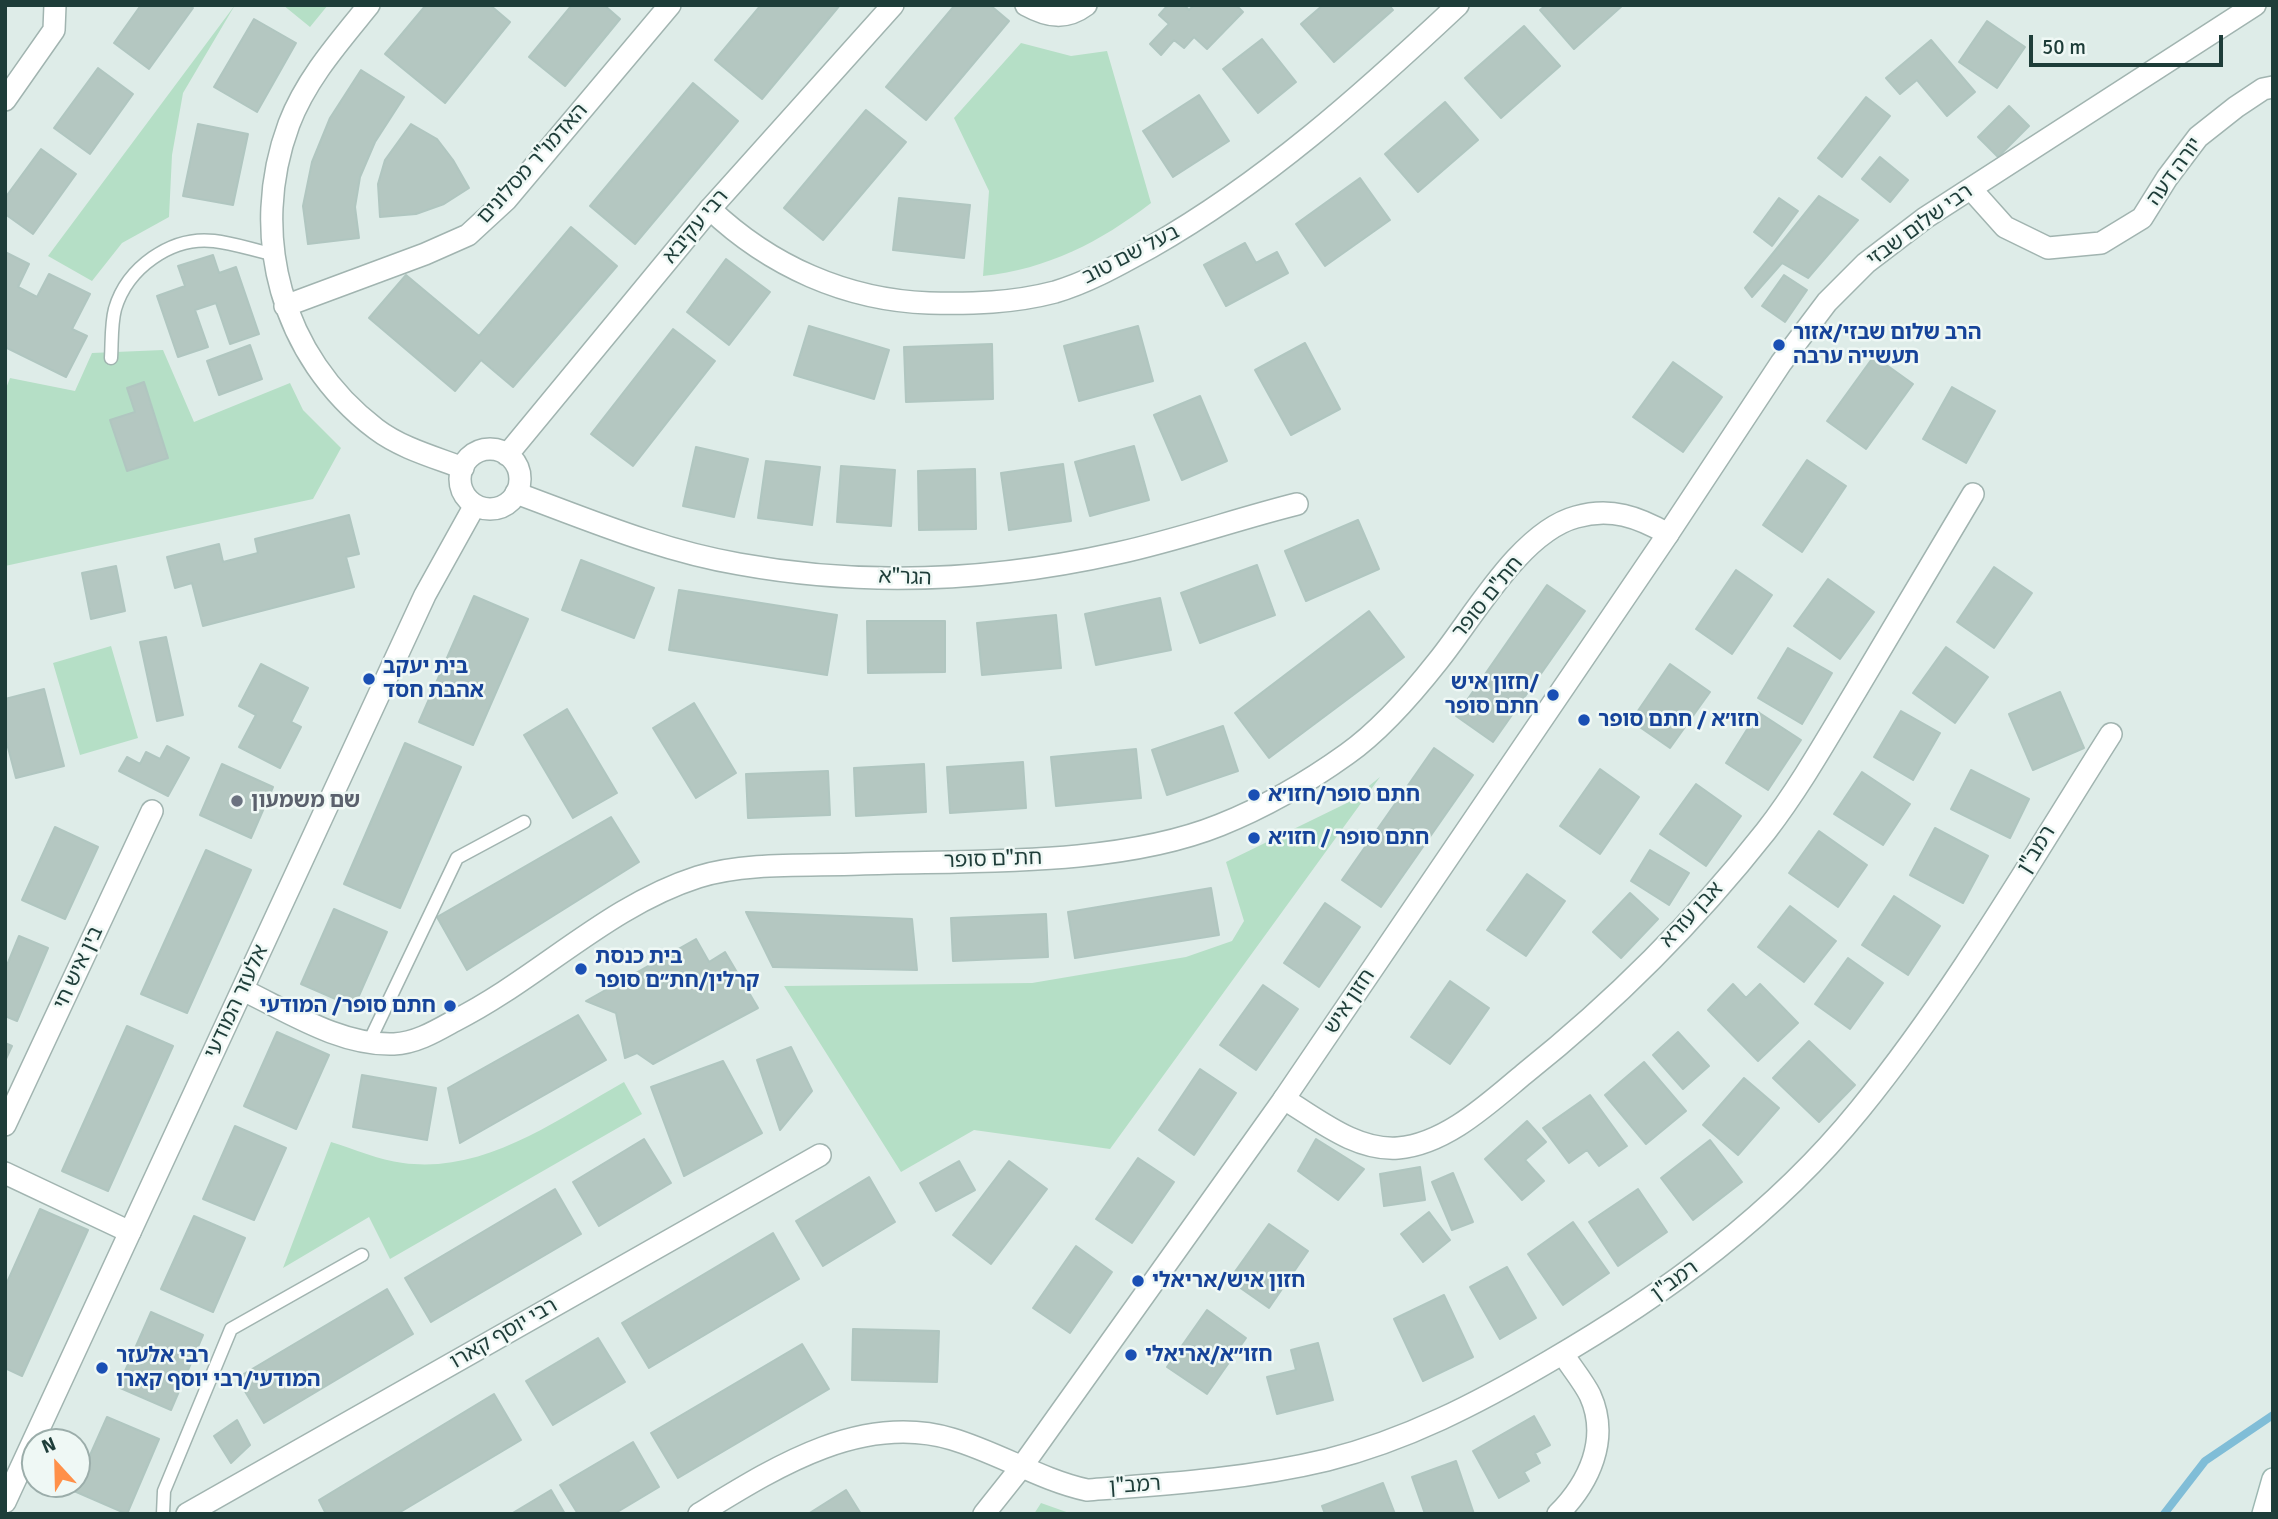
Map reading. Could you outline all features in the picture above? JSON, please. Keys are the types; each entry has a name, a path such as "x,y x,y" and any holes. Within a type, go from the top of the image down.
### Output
{"street":[{"path":"5,100 54,30 55,5"},
{"path":"369,5 313,78 290,122 277,162 270,211 272,254 285,306 312,358 339,397 378,430 413,449 463,468"},
{"name":"האדמו\"ר מסלונים","path":"285,306 425,254 468,235 506,200 670,5"},
{"name":"רבי עקיבא","path":"507,455 710,209 892,5"},
{"path":"1026,5 1061,17 1076,13 1086,5"},
{"name":"בעל שם טוב","path":"710,209 740,237 777,261 856,293 906,302 954,303 1011,302 1057,291 1119,266 1258,179 1325,124 1458,5"},
{"name":"רבי שלום שבזי","path":"1668,534 1781,363 1827,302 1867,263 1925,218 2255,5"},
{"name":"יורה דעה","path":"1971,189 2005,227 2048,248 2101,243 2142,218 2167,178 2198,137 2263,89 2273,87"},
{"path":"491,450 507,455 520,476 516,493 503,506 484,509 475,505 461,484 467,460 482,451 491,450"},
{"name":"הגר\"א","path":"516,493 670,548 739,564 828,574 929,580 1023,571 1120,553 1297,503"},
{"name":"אבן עזרא","path":"1284,1099 1349,1139 1374,1147 1400,1148 1431,1139 1476,1113 1571,1037 1705,904 1767,830 1821,748 1973,494"},
{"name":"אלעזר המודעי","path":"5,1502 425,595 475,505"},
{"name":"חת\"ם סופר","path":"243,990 339,1035 369,1042 396,1044 423,1037 485,1006 631,907 700,876 737,870 1068,857 1136,847 1219,826 1294,790 1351,752 1427,673 1517,559 1545,533 1572,517 1602,512 1624,514 1668,534"},
{"name":"חזון איש","path":"984,1514 1023,1465 1284,1099 1668,534"},
{"name":"רמב\"ן","path":"699,1514 789,1461 834,1443 876,1433 911,1433 950,1438 1023,1465 1059,1484 1087,1490 1186,1483 1304,1464 1386,1442 1441,1420 1563,1354 1635,1310 1696,1267 1804,1170 1858,1111 1903,1053 1973,951 2111,734"},
{"name":"בין איש חי","path":"5,1125 152,811"},
{"name":"רבי יוסף קארו","path":"187,1514 820,1155"},
{"path":"5,1173 130,1232"},
{"path":"1558,1514 1574,1498 1594,1462 1598,1433 1590,1396 1563,1354"},
{"path":"2263,1514 2273,1479"}],"lane":[{"path":"111,358 115,310 130,278 150,259 180,243 213,240 272,254"},
{"path":"369,1042 457,858 524,822"},
{"path":"163,1514 164,1491 231,1329 362,1255"}],"green space":[{"path":"235,5 183,93 172,155 169,217 122,243 92,281 48,256"},
{"path":"283,5 328,5 310,27"},
{"path":"1021,43 1071,56 1107,51 1151,203 1112,230 1072,252 1030,267 983,276 989,191 954,118"},
{"path":"163,350 194,422 290,383 303,410 341,448 313,499 5,566 5,391 10,378 75,391 92,353"},
{"path":"111,646 138,738 80,755 53,663"},
{"path":"1380,777 1110,1149 974,1130 901,1172 784,986 1032,983 1186,957 1232,941 1244,921 1226,862 1349,802"},
{"path":"624,1082 642,1114 390,1259 369,1217 283,1268 331,1142 394,1162 433,1164 463,1160 519,1141"},
{"path":"1041,1503 1072,1514 1034,1514"}],"building":[{"path":"141,5 189,5 193,8 149,69 114,43"},
{"path":"426,5 490,5 510,22 445,103 385,54"},
{"path":"572,5 604,5 620,19 565,86 529,57"},
{"path":"761,5 840,5 762,99 715,60"},
{"path":"955,5 990,5 1009,21 926,120 886,87"},
{"path":"1168,5 1184,5 1189,10 1194,5 1236,5 1243,12 1207,49 1194,37 1184,48 1174,40 1161,55 1150,44 1169,24 1159,15"},
{"path":"1323,5 1389,5 1393,10 1334,62 1301,24"},
{"path":"1546,5 1623,5 1574,49 1540,10"},
{"path":"254,19 296,43 257,112 214,87"},
{"path":"1987,21 2025,47 1997,88 1959,62"},
{"path":"1524,26 1560,66 1501,118 1465,78"},
{"path":"1262,39 1296,82 1258,113 1223,69"},
{"path":"1931,40 1975,92 1947,116 1917,80 1900,94 1886,78"},
{"path":"98,68 133,94 90,154 54,128"},
{"path":"361,70 404,97 375,142 360,177 355,207 359,238 308,244 303,206 312,162 330,118"},
{"path":"693,83 738,121 635,244 590,206"},
{"path":"1199,95 1229,141 1173,177 1143,131"},
{"path":"1866,97 1890,116 1842,177 1818,158"},
{"path":"1445,102 1478,140 1418,192 1385,154"},
{"path":"2009,106 2029,126 1998,157 1978,137"},
{"path":"866,110 906,142 823,240 784,208"},
{"path":"198,124 248,134 233,205 183,196"},
{"path":"411,124 437,139 469,188 444,204 416,214 380,217 378,184 385,160"},
{"path":"41,149 76,174 33,234 5,214 5,198"},
{"path":"1880,157 1908,180 1890,202 1862,179"},
{"path":"1360,178 1390,220 1325,266 1296,224"},
{"path":"1819,196 1858,220 1808,278 1782,263 1752,297 1745,288"},
{"path":"899,198 970,205 964,258 893,250"},
{"path":"1779,198 1798,211 1772,246 1754,232"},
{"path":"571,227 617,266 513,387 481,360 455,391 369,318 406,275 479,336"},
{"path":"1245,243 1256,263 1277,252 1288,273 1226,306 1204,265"},
{"path":"5,252 29,264 18,287 37,297 49,274 90,294 72,329 87,336 66,377 5,347"},
{"path":"213,255 219,273 236,267 259,334 230,344 216,303 195,310 208,347 178,357 157,296 185,286 178,266"},
{"path":"726,259 770,292 729,345 687,312"},
{"path":"1784,275 1807,290 1785,322 1762,306"},
{"path":"809,326 889,350 874,399 794,375"},
{"path":"1138,326 1153,381 1079,401 1064,346"},
{"path":"673,329 715,361 633,466 591,434"},
{"path":"1305,343 1340,409 1291,435 1255,370"},
{"path":"992,344 993,399 906,402 904,347"},
{"path":"250,345 262,379 219,395 207,361"},
{"path":"1874,356 1913,384 1866,449 1827,421"},
{"path":"1673,362 1722,397 1683,452 1633,417"},
{"path":"144,382 168,458 127,471 110,420 135,412 127,388"},
{"path":"1952,387 1995,411 1966,463 1923,439"},
{"path":"1200,396 1227,461 1182,480 1154,415"},
{"path":"1134,446 1149,500 1090,516 1075,462"},
{"path":"696,447 748,459 734,517 683,506"},
{"path":"1807,460 1846,486 1802,552 1763,525"},
{"path":"766,461 820,467 812,525 758,518"},
{"path":"1063,464 1071,521 1009,530 1001,473"},
{"path":"841,466 895,470 891,526 837,522"},
{"path":"975,469 976,529 919,530 918,471"},
{"path":"349,515 359,554 346,557 354,587 203,626 192,583 175,588 167,557 219,544 223,562 258,553 255,539"},
{"path":"1358,520 1379,569 1306,601 1285,551"},
{"path":"581,560 654,588 634,638 562,610"},
{"path":"1257,565 1275,615 1200,643 1181,593"},
{"path":"116,566 125,611 91,619 82,573"},
{"path":"1994,567 2032,593 1994,648 1957,622"},
{"path":"1736,570 1772,595 1732,654 1696,629"},
{"path":"1828,579 1874,612 1840,659 1794,626"},
{"path":"1547,585 1585,611 1493,742 1456,716"},
{"path":"679,590 837,615 827,675 669,650"},
{"path":"474,596 528,619 473,745 419,722"},
{"path":"1160,598 1171,650 1096,665 1085,614"},
{"path":"1369,611 1404,657 1269,758 1235,713"},
{"path":"1056,615 1061,668 982,675 977,623"},
{"path":"867,621 945,621 945,672 868,673"},
{"path":"166,637 183,715 157,721 140,642"},
{"path":"1946,647 1988,677 1955,723 1913,693"},
{"path":"1788,648 1832,673 1802,724 1758,698"},
{"path":"261,664 308,688 291,722 301,727 280,768 239,747 256,715 239,706"},
{"path":"1670,664 1710,692 1670,748 1631,721"},
{"path":"44,689 64,766 16,778 5,736 5,699"},
{"path":"2060,692 2084,748 2033,770 2009,714"},
{"path":"694,703 736,773 696,798 653,728"},
{"path":"567,709 617,793 573,818 524,735"},
{"path":"1901,711 1940,733 1913,780 1874,757"},
{"path":"1758,712 1801,740 1768,790 1726,763"},
{"path":"1223,726 1238,771 1167,795 1152,750"},
{"path":"405,743 461,767 400,908 344,884"},
{"path":"167,746 189,758 168,796 119,771 127,757 140,764 146,752 160,759"},
{"path":"1434,748 1473,775 1381,907 1342,880"},
{"path":"1136,749 1141,798 1056,806 1051,757"},
{"path":"1023,762 1026,808 950,813 947,767"},
{"name":"שם משמעון","path":"222,764 273,787 251,838 200,815"},
{"path":"924,764 926,812 856,816 854,768"},
{"path":"1600,769 1639,797 1600,854 1560,826"},
{"path":"1971,770 2029,799 2010,838 1951,809"},
{"path":"828,771 830,815 748,818 746,774"},
{"path":"1862,772 1910,804 1883,845 1834,814"},
{"path":"1696,784 1741,816 1706,866 1660,834"},
{"path":"611,817 639,862 467,970 437,917"},
{"path":"55,827 98,847 65,919 22,900"},
{"path":"1935,828 1988,856 1963,903 1910,875"},
{"path":"1819,831 1867,865 1838,907 1789,873"},
{"path":"206,850 251,870 187,1013 141,994"},
{"path":"1650,850 1689,873 1669,905 1631,881"},
{"path":"1527,874 1565,901 1526,956 1487,930"},
{"path":"1211,888 1219,935 1075,958 1068,912"},
{"path":"1630,893 1658,919 1621,958 1593,932"},
{"path":"1894,896 1940,926 1908,975 1862,945"},
{"path":"1325,903 1360,927 1319,987 1284,963"},
{"path":"1790,906 1836,941 1804,982 1758,947"},
{"path":"334,909 387,932 354,1007 301,984"},
{"path":"746,912 912,919 917,970 773,967"},
{"path":"1046,914 1048,957 953,961 951,918"},
{"path":"19,936 48,948 17,1021 5,1016 5,970"},
{"path":"696,939 709,962 725,952 758,1008 653,1064 637,1053 625,1058 616,1013 586,1001"},
{"path":"1848,958 1883,983 1850,1029 1815,1004"},
{"path":"1450,981 1489,1008 1450,1064 1411,1037"},
{"path":"1733,984 1746,998 1760,984 1798,1023 1758,1061 1708,1010"},
{"path":"1263,985 1298,1009 1256,1070 1220,1045"},
{"path":"578,1015 606,1060 460,1143 448,1088"},
{"path":"127,1026 173,1046 108,1191 62,1171"},
{"path":"277,1032 329,1055 296,1129 244,1106"},
{"path":"1678,1032 1709,1066 1683,1089 1653,1055"},
{"path":"1809,1041 1855,1085 1819,1122 1773,1078"},
{"path":"5,1043 12,1046 5,1061"},
{"path":"791,1047 812,1091 780,1130 757,1060"},
{"path":"723,1061 762,1133 684,1176 651,1087"},
{"path":"1644,1062 1686,1111 1646,1144 1605,1095"},
{"path":"1200,1069 1236,1093 1194,1155 1159,1130"},
{"path":"362,1075 436,1088 427,1140 353,1127"},
{"path":"1744,1078 1779,1108 1738,1155 1703,1125"},
{"path":"1590,1095 1627,1146 1599,1166 1587,1150 1569,1163 1543,1128"},
{"path":"1527,1121 1546,1142 1525,1160 1544,1181 1522,1200 1485,1159"},
{"path":"235,1126 286,1148 254,1220 203,1199"},
{"path":"644,1139 671,1183 599,1226 573,1182"},
{"path":"1316,1139 1364,1169 1338,1200 1298,1171"},
{"path":"1710,1140 1742,1182 1693,1220 1661,1178"},
{"path":"1138,1158 1174,1182 1132,1243 1096,1219"},
{"path":"959,1161 975,1190 936,1211 920,1183"},
{"path":"1009,1161 1047,1189 991,1264 953,1235"},
{"path":"1420,1167 1425,1200 1384,1206 1380,1174"},
{"path":"1453,1173 1473,1222 1452,1230 1432,1182"},
{"path":"869,1177 895,1222 823,1266 796,1221"},
{"path":"555,1189 581,1234 431,1322 405,1278"},
{"path":"1638,1189 1667,1232 1618,1266 1589,1222"},
{"path":"40,1209 88,1230 22,1376 5,1368 5,1287"},
{"path":"1429,1212 1450,1240 1423,1262 1401,1234"},
{"path":"194,1216 245,1238 213,1312 161,1289"},
{"path":"1573,1222 1609,1273 1563,1305 1528,1254"},
{"path":"1269,1224 1308,1251 1269,1308 1229,1280"},
{"path":"773,1233 799,1279 649,1368 622,1323"},
{"path":"1076,1246 1112,1272 1070,1333 1033,1308"},
{"path":"1507,1267 1536,1318 1500,1339 1470,1287"},
{"path":"387,1289 413,1334 264,1423 237,1378"},
{"path":"1444,1295 1473,1357 1423,1381 1394,1319"},
{"path":"1207,1310 1246,1338 1207,1394 1167,1367"},
{"path":"151,1312 203,1335 171,1410 118,1387"},
{"path":"853,1329 939,1331 937,1382 852,1380"},
{"path":"598,1338 625,1382 553,1425 526,1381"},
{"path":"1318,1343 1333,1400 1277,1414 1267,1377 1296,1370 1291,1350"},
{"path":"802,1344 829,1389 678,1478 651,1433"},
{"path":"494,1394 521,1440 397,1514 326,1514 319,1500"},
{"path":"1534,1416 1550,1445 1535,1453 1540,1463 1524,1472 1529,1481 1499,1498 1473,1451"},
{"path":"107,1417 159,1439 127,1514 90,1498 91,1453"},
{"path":"237,1420 250,1445 231,1463 214,1436"},
{"path":"633,1442 659,1487 614,1514 578,1514 560,1485"},
{"path":"1456,1461 1474,1514 1425,1514 1412,1477"},
{"path":"1383,1483 1395,1514 1325,1514 1322,1506"},
{"path":"551,1490 565,1514 511,1514"},
{"path":"846,1490 861,1514 808,1514"}],"waterway":[{"path":"2164,1514 2205,1461 2273,1415"}],"place":[{"name":"הרב שלום שבזי/אזור תעשייה ערבה","path":"1779,345"},
{"name":"בית יעקב אהבת חסד","path":"369,679"},
{"name":"חזון איש/ חתם סופר","path":"1553,695"},
{"name":"חזו׳א / חתם סופר","path":"1584,720"},
{"name":"חתם סופר/חזו׳א","path":"1254,795"},
{"name":"שם משמעון","path":"237,801"},
{"name":"חתם סופר / חזו׳א","path":"1254,838"},
{"name":"בית כנסת קרלין/חת״ם סופר","path":"581,969"},
{"name":"חתם סופר/ המודעי","path":"450,1006"},
{"name":"חזון איש/אריאלי","path":"1138,1281"},
{"name":"חזו״א/אריאלי","path":"1131,1355"},
{"name":"רבי אלעזר המודעי/רבי יוסף קארו","path":"102,1368"}]}
